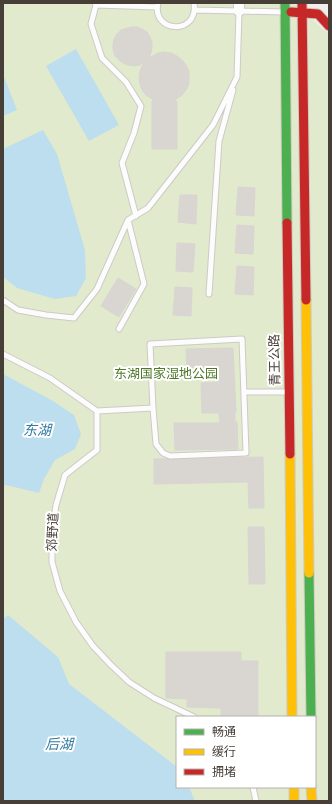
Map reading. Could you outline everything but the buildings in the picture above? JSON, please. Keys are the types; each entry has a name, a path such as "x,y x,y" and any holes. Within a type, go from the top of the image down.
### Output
{"main road":[{"path":"302,3 311,716"},
{"path":"285,7 303,13 318,14 329,26"},
{"name":"青王公路","path":"285,7 292,716"},
{"path":"312,789 312,801"}],"lane":[{"path":"136,216 122,163 134,133 141,106 126,82 102,58 91,24 96,4 157,5 157,13 160,18 168,26 174,27 186,24 190,20 193,15 194,3"},
{"path":"194,10 239,7 285,7"},
{"path":"209,294 219,141 237,77 239,7"},
{"path":"3,300 18,310 74,318 97,289 128,220 148,208 213,125 237,77"},
{"path":"119,329 144,284 128,220"},
{"path":"242,339 246,453 170,456 163,453 156,444 153,408 150,344 242,339"},
{"path":"3,354 50,378 97,411 153,408"},
{"path":"244,392 289,392"},
{"name":"郊野道","path":"97,411 97,450 65,475 56,505 52,533 52,562 60,591 76,622 93,646 110,664 129,682 154,698 192,716"},
{"path":"253,788 256,801"}],"green space":[{"name":"东湖国家湿地公园","path":"3,3 293,3 329,34 329,801 3,801"}],"water":[{"path":"76,49 119,125 89,141 46,66"},
{"path":"3,74 17,110 3,116"},
{"path":"43,130 57,154 85,250 86,278 76,296 55,299 17,288 3,277 3,149"},
{"name":"东湖","path":"3,374 53,401 74,415 81,434 75,449 55,460 44,479 39,493 6,485 3,486"},
{"name":"后湖","path":"8,615 58,657 69,684 176,766 176,788 189,788 195,801 3,801 3,619"}],"traffic: fast":[{"path":"285,3 287,223"},
{"path":"309,573 311,716"}],"traffic: slow":[{"path":"306,300 309,573"},
{"path":"290,454 292,716"},
{"path":"294,788 294,801"},
{"path":"311,788 312,801"}],"traffic: jam":[{"path":"302,3 306,300"},
{"path":"291,12 318,14 329,26"},
{"path":"287,223 290,454"}]}
